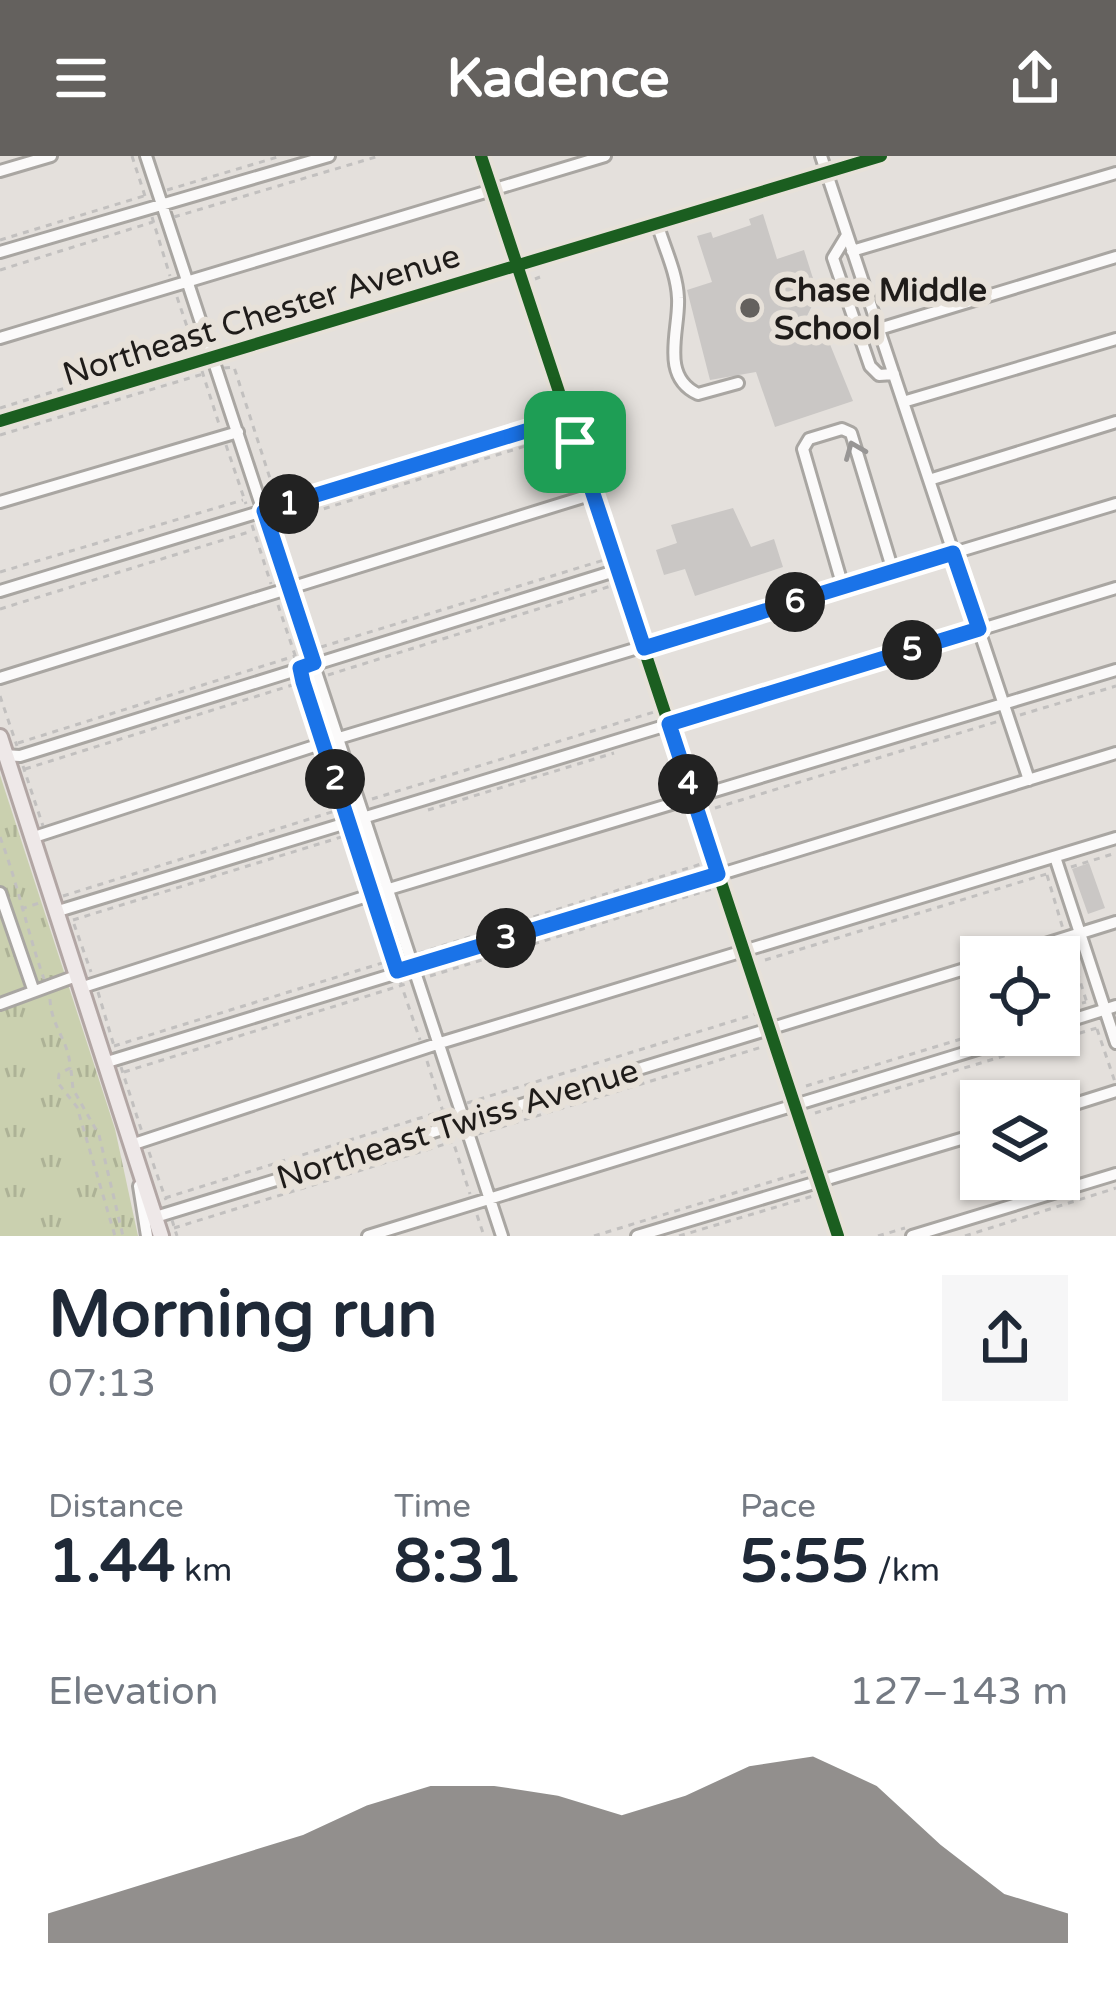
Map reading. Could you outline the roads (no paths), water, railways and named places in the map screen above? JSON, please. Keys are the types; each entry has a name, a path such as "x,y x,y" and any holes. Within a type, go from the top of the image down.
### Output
{"main road":[{"path":"0,737 112,1056 157,1216 168,1232"}],"street":[{"path":"0,171 51,156"},
{"path":"146,156 502,1236"},
{"path":"0,252 147,202 329,156"},
{"path":"481,156 838,1236"},
{"path":"0,338 605,156"},
{"path":"820,156 1029,780"},
{"name":"Northeast Chester Avenue","path":"0,421 199,361 215,363 881,156"},
{"path":"852,251 1116,173"},
{"path":"657,224 677,290 672,346 683,384 698,394 738,383"},
{"path":"847,235 833,258 869,366 879,375 894,374"},
{"path":"879,329 1116,257"},
{"path":"903,402 1116,339"},
{"path":"0,591 568,418"},
{"path":"929,480 1116,422"},
{"path":"843,587 803,449 808,440 842,429 851,434 892,566"},
{"path":"0,502 238,432"},
{"path":"0,678 593,494"},
{"path":"38,836 339,738 843,587 892,566 953,553 1116,504"},
{"path":"12,762 618,570"},
{"path":"63,907 345,814 669,724 1116,588"},
{"path":"0,1004 46,985 84,982 1116,670"},
{"path":"112,1056 395,966 1116,753"},
{"path":"137,1140 423,1048 1116,838"},
{"path":"1055,857 1053,872 1101,996 1111,1008 1116,1042"},
{"path":"0,893 33,989"},
{"path":"1072,936 1116,922"},
{"name":"Northeast Twiss Avenue","path":"157,1216 960,970"},
{"path":"1080,1013 1111,1008"},
{"path":"368,1236 960,1054"},
{"path":"1080,1101 1116,1088"},
{"path":"637,1236 960,1139"},
{"path":"912,1236 1116,1174"},
{"path":"147,1236 157,1216"}],"place":[{"name":"Chase Middle School","path":"750,308"}]}
